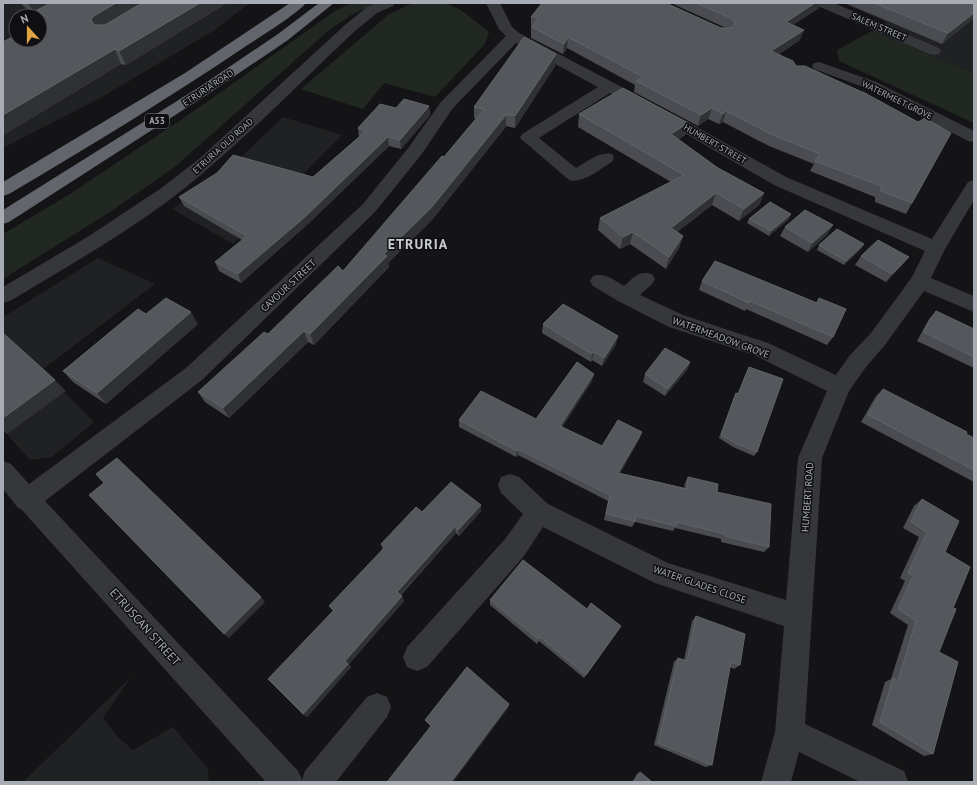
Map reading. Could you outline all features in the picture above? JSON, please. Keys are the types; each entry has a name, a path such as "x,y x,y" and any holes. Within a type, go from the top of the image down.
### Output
{"highway":[{"path":"256,34 286,3"},
{"name":"ETRURIA ROAD","path":"3,190 98,134 256,34 299,3"},
{"name":"ETRURIA ROAD","path":"3,218 110,152 257,55 308,19 327,3"},
{"path":"308,19 340,3"}],"street":[{"path":"48,16 72,3"},
{"name":"ETRURIA OLD ROAD","path":"3,296 96,241 194,172 211,158 350,28 372,10 388,3"},
{"name":"HUMBERT STREET","path":"493,3 506,29 514,36 682,125 780,181 936,248"},
{"name":"SALEM STREET","path":"823,3 934,51"},
{"name":"CAVOUR STREET","path":"27,500 194,374 370,208 415,151 446,105 514,36"},
{"name":"WATERMEET GROVE","path":"804,70 822,60 974,137"},
{"path":"606,158 575,176 528,138 610,86"},
{"name":"HUMBERT ROAD","path":"776,782 790,732 810,458 840,388 920,281 936,248 974,186"},
{"path":"625,296 645,279"},
{"name":"WATERMEADOW GROVE","path":"600,281 625,296 676,322 761,349 840,388"},
{"path":"920,281 974,304"},
{"name":"ETRUSCAN STREET","path":"3,472 275,778"},
{"name":"WATER GLADES CLOSE","path":"510,485 539,512 664,574 799,617"},
{"path":"417,657 515,547 539,512"},
{"path":"316,782 377,707"},
{"path":"790,732 893,782"}],"shaded area":[{"path":"3,3 60,3 48,9 8,8 8,43 3,45"},
{"path":"88,3 250,3 213,31 102,97 3,148 3,46 8,44 8,48 48,48 48,34"},
{"path":"351,3 377,3 351,15 327,32 176,166 110,212 3,279 3,234 70,194 197,109 335,11"},
{"path":"416,3 445,3 461,10 489,32 485,44 435,97 384,83 363,109 301,89 388,15 408,5"},
{"path":"842,3 974,3 974,73 872,31 886,22"},
{"path":"872,31 974,73 974,123 839,61 837,50"},
{"path":"283,117 342,135 233,244 172,209 218,179"},
{"path":"98,258 155,284 42,370 94,422 52,457 30,460 3,430 3,317"},
{"path":"131,677 103,718 117,736 133,750 173,727 208,769 209,782 23,782"}],"building":[{"path":"51,3 116,3 91,19 94,25 105,25 142,3 200,3 119,51 115,49 3,115 3,42 8,39 8,48 48,48 48,8 41,8"},
{"path":"542,3 666,3 721,28 732,28 735,24 733,19 696,3 815,3 786,22 804,30 771,51 793,61 796,66 805,66 863,92 918,122 925,118 951,133 912,203 881,191 881,186 815,161 820,154 773,135 726,111 723,114 712,108 701,115 636,81 643,77 568,37 564,44 532,27 538,18 531,17"},
{"path":"874,3 974,3 974,13 948,33"},
{"path":"524,37 556,54 515,116 505,114 506,115 431,208 384,254 387,256 310,334 304,331 223,408 198,392 264,332 268,334 338,266 343,271 442,156 444,157 484,109 474,107"},
{"path":"623,88 688,123 671,134 718,168 764,193 744,209 716,193 671,228 683,236 669,257 633,232 623,237 600,218 684,175 579,114"},
{"path":"404,99 429,106 400,140 388,137 306,216 238,274 215,262 247,236 179,197 217,173 233,155 313,177 366,131 358,128 380,104 396,108"},
{"path":"770,202 791,214 771,231 749,219"},
{"path":"805,210 833,225 812,243 785,227"},
{"path":"837,229 864,244 846,261 819,245"},
{"path":"878,240 909,257 892,274 861,256"},
{"path":"715,261 817,303 819,298 846,309 833,337 750,301 749,303 702,281"},
{"path":"166,298 191,312 97,393 63,371 138,309 146,314"},
{"path":"563,304 618,336 604,358 594,352 592,354 543,324"},
{"path":"936,311 974,329 974,357 923,332"},
{"path":"3,333 55,380 3,418"},
{"path":"665,348 690,362 668,389 645,374"},
{"path":"577,362 594,374 560,426 602,446 618,420 642,432 618,473 687,489 688,477 718,484 717,492 771,504 769,547 677,522 676,526 636,516 635,521 606,514 610,495 518,449 517,451 459,420 481,391 536,419"},
{"path":"749,367 783,379 757,452 735,443 721,435 736,393 738,394"},
{"path":"883,389 967,432 966,434 974,438 974,470 868,415"},
{"path":"117,458 261,597 224,634 89,495 104,483 96,474"},
{"path":"451,482 481,505 458,530 455,527 397,592 402,596 345,661 348,664 303,714 268,679 334,610 329,606 385,547 381,544 416,507 422,512"},
{"path":"922,499 959,521 945,552 970,567 953,608 956,609 939,652 958,662 933,754 880,722 893,678 898,681 916,621 898,609 913,576 908,573 927,532 911,522"},
{"path":"523,560 587,609 591,603 621,626 586,675 540,637 538,639 490,600"},
{"path":"696,616 745,634 740,665 731,662 712,765 658,743 678,658 687,661"},
{"path":"467,667 509,704 451,782 387,782 431,726 425,720"},
{"path":"640,772 652,782 634,782"}],"district":[{"name":"ETRURIA","path":"418,244"}]}
